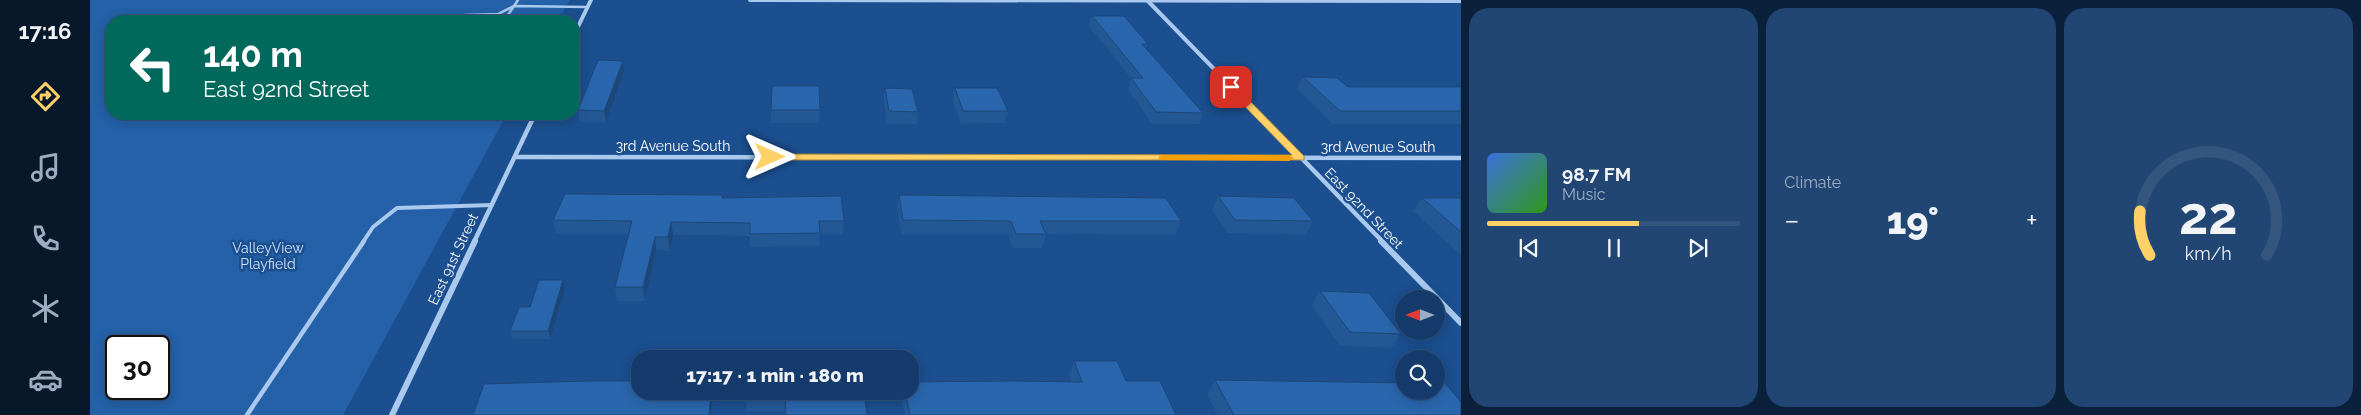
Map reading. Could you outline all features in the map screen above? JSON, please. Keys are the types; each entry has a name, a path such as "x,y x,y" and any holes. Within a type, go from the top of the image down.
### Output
{"street":[{"path":"580,22 590,0"},
{"path":"750,0 1461,1"},
{"name":"East 92nd Street","path":"1147,0 1461,323"},
{"name":"East 91st Street","path":"392,415 532,120"},
{"name":"3rd Avenue South","path":"514,157 1461,158"}],"lane":[{"path":"508,15 518,0"},
{"path":"465,15 498,14 514,6 587,7"},
{"path":"247,415 373,227 397,208 492,205"}],"green space":[{"name":"ValleyView Playfield","path":"90,0 570,0 561,15 105,15 105,120 504,120 343,415 90,415"}],"building":[{"path":"1092,16 1124,16 1148,44 1142,44 1203,113 1156,112 1131,78 1143,78"},
{"path":"598,60 623,61 604,111 580,110 580,105"},
{"path":"1303,77 1337,78 1348,87 1461,87 1461,111 1340,111"},
{"path":"772,86 819,86 820,110 771,110"},
{"path":"885,88 912,89 918,112 889,111"},
{"path":"955,88 997,88 1008,111 963,111"},
{"path":"565,194 722,195 722,198 841,196 844,221 819,221 820,233 750,234 750,223 671,222 668,237 655,237 643,287 615,287 632,221 553,220"},
{"path":"899,195 1166,198 1181,221 1040,221 1046,234 1016,234 1011,221 903,220"},
{"path":"1218,196 1294,198 1313,221 1235,220"},
{"path":"1422,198 1461,198 1461,232"},
{"path":"539,280 563,280 548,331 510,331 519,307 530,307"},
{"path":"1320,291 1369,293 1395,326 1395,334 1350,332"},
{"path":"1074,361 1117,361 1126,381 1160,381 1176,415 910,415 907,400 919,400 919,382 1082,382"},
{"path":"1215,380 1395,383 1395,400 1445,400 1445,383 1461,402 1461,415 1234,415"},
{"path":"631,381 631,400 710,400 709,415 473,415 484,384"},
{"path":"785,400 865,400 867,415 786,415"}],"slow traffic":[{"path":"1162,158 1289,158"}],"route":[{"path":"770,157 1300,158 1231,87"}]}
